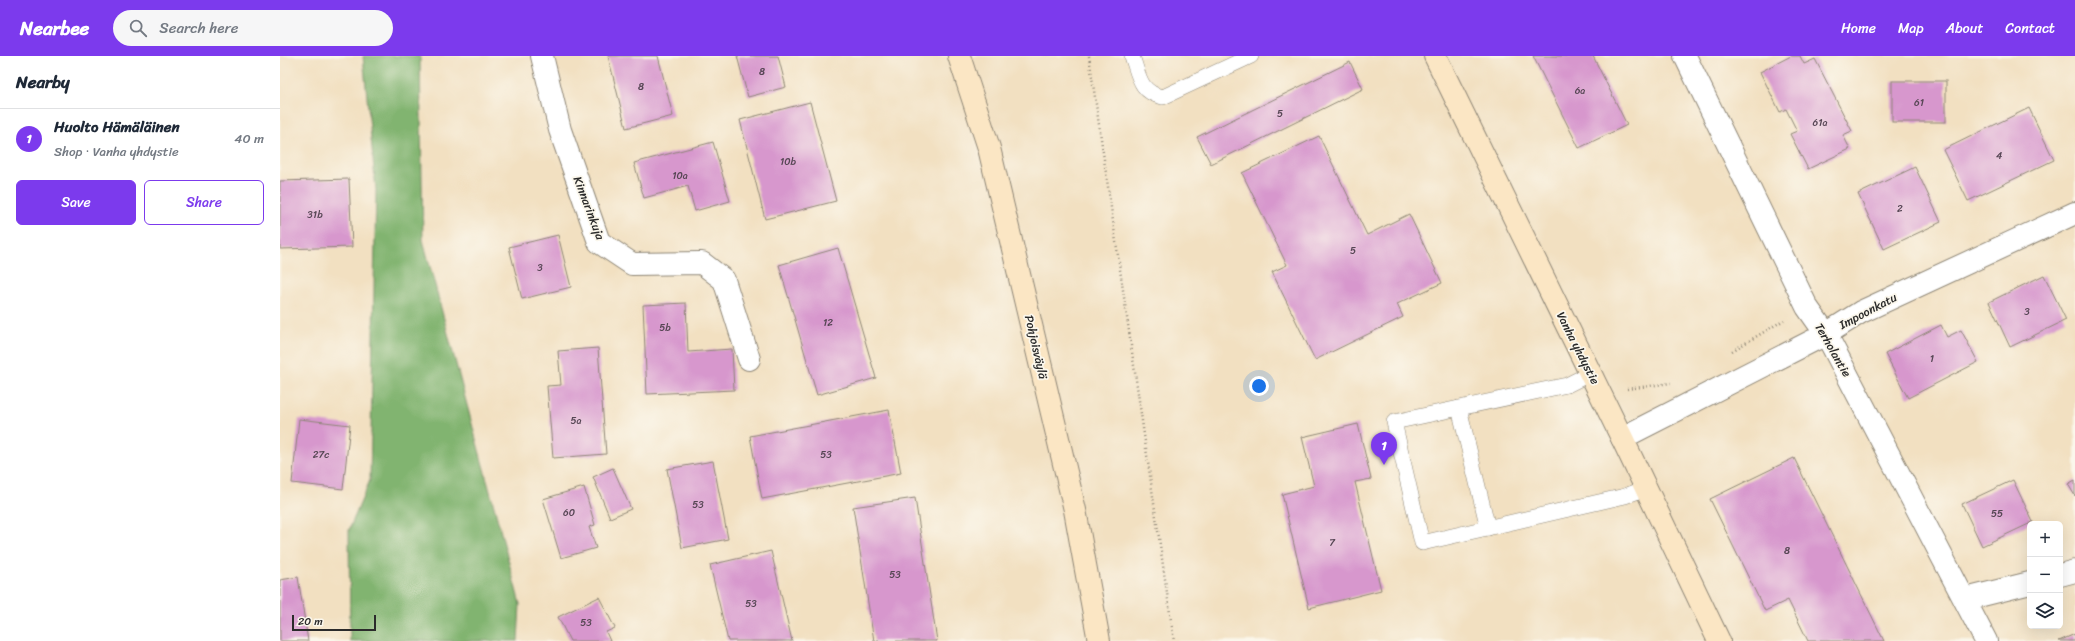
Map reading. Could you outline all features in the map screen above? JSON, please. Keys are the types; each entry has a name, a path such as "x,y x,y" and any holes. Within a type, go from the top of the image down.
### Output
{"street":[{"name":"Kinnarinkuja","path":"542,56 560,130 599,242 632,264 702,264 724,280 749,359"},
{"name":"Pohjoisväylä","path":"959,56 991,156 1075,510 1099,641"},
{"name":"Vanha yhdystie","path":"1435,56 1601,394 1719,641"},
{"name":"Terholantie","path":"1685,56 1807,307 1826,334 1966,599 1986,641"},
{"name":"Impoonkatu","path":"1622,438 1826,334 1862,312 2075,213"},
{"path":"2063,574 2075,571"},
{"path":"1966,599 2027,584"}],"lane":[{"path":"1132,56 1146,90 1154,96 1164,97 1251,56"},
{"path":"1590,374 1567,385 1394,422 1422,543 1625,496 1646,488"},
{"path":"1459,408 1488,528"}],"path":[{"path":"1089,56 1174,641"},
{"path":"1727,354 1807,307"},
{"path":"1601,394 1673,383"}],"green space":[{"path":"363,56 420,56 423,240 520,604 518,641 350,641 349,530 370,480 376,190"}],"building":[{"path":"608,56 658,56 673,116 626,128"},
{"path":"737,56 778,56 786,87 748,97"},
{"path":"1533,56 1593,56 1627,125 1579,148"},
{"path":"1791,56 1800,56 1804,64 1815,59 1852,131 1843,135 1850,149 1808,169 1790,134 1797,131 1786,109 1780,112 1760,72"},
{"path":"1350,62 1363,89 1211,164 1197,137"},
{"path":"1892,81 1946,81 1946,122 1892,122"},
{"path":"810,102 836,201 765,219 740,120"},
{"path":"2029,108 2054,160 1968,201 1943,150"},
{"path":"1319,136 1367,235 1409,214 1442,283 1397,304 1403,317 1315,360 1272,272 1287,265 1242,173"},
{"path":"713,142 730,201 695,211 688,186 644,198 634,163"},
{"path":"1915,167 1941,222 1884,249 1858,194"},
{"path":"349,179 352,247 280,249 280,181"},
{"path":"558,235 571,287 522,299 509,247"},
{"path":"838,248 876,378 817,395 779,265"},
{"path":"2044,275 2066,320 2010,347 1989,302"},
{"path":"686,303 688,352 732,349 734,390 647,394 643,305"},
{"path":"1941,325 1947,337 1961,330 1978,362 1908,398 1885,354"},
{"path":"598,348 606,454 553,458 547,386 561,385 558,351"},
{"path":"889,410 901,473 762,499 750,436"},
{"path":"299,419 350,425 343,489 292,483"},
{"path":"1358,424 1371,479 1355,482 1381,590 1309,608 1282,494 1314,486 1302,437"},
{"path":"1794,458 1884,641 1808,641 1788,600 1765,611 1710,499"},
{"path":"713,461 728,539 682,548 667,469"},
{"path":"613,468 631,509 610,518 593,477"},
{"path":"2013,480 2033,521 2027,521 2027,525 1982,546 1962,504"},
{"path":"2075,480 2075,496 2068,484"},
{"path":"584,487 595,525 589,527 596,548 561,558 543,499"},
{"path":"915,498 937,641 874,641 853,507"},
{"path":"771,551 792,641 728,641 710,565"},
{"path":"298,577 308,641 280,641 280,580"},
{"path":"599,597 615,628 606,632 610,641 570,641 558,617"},
{"path":"2075,634 2075,641 2059,641"}],"place":[{"name":"Huolto Hämäläinen","path":"1384,465"}]}
